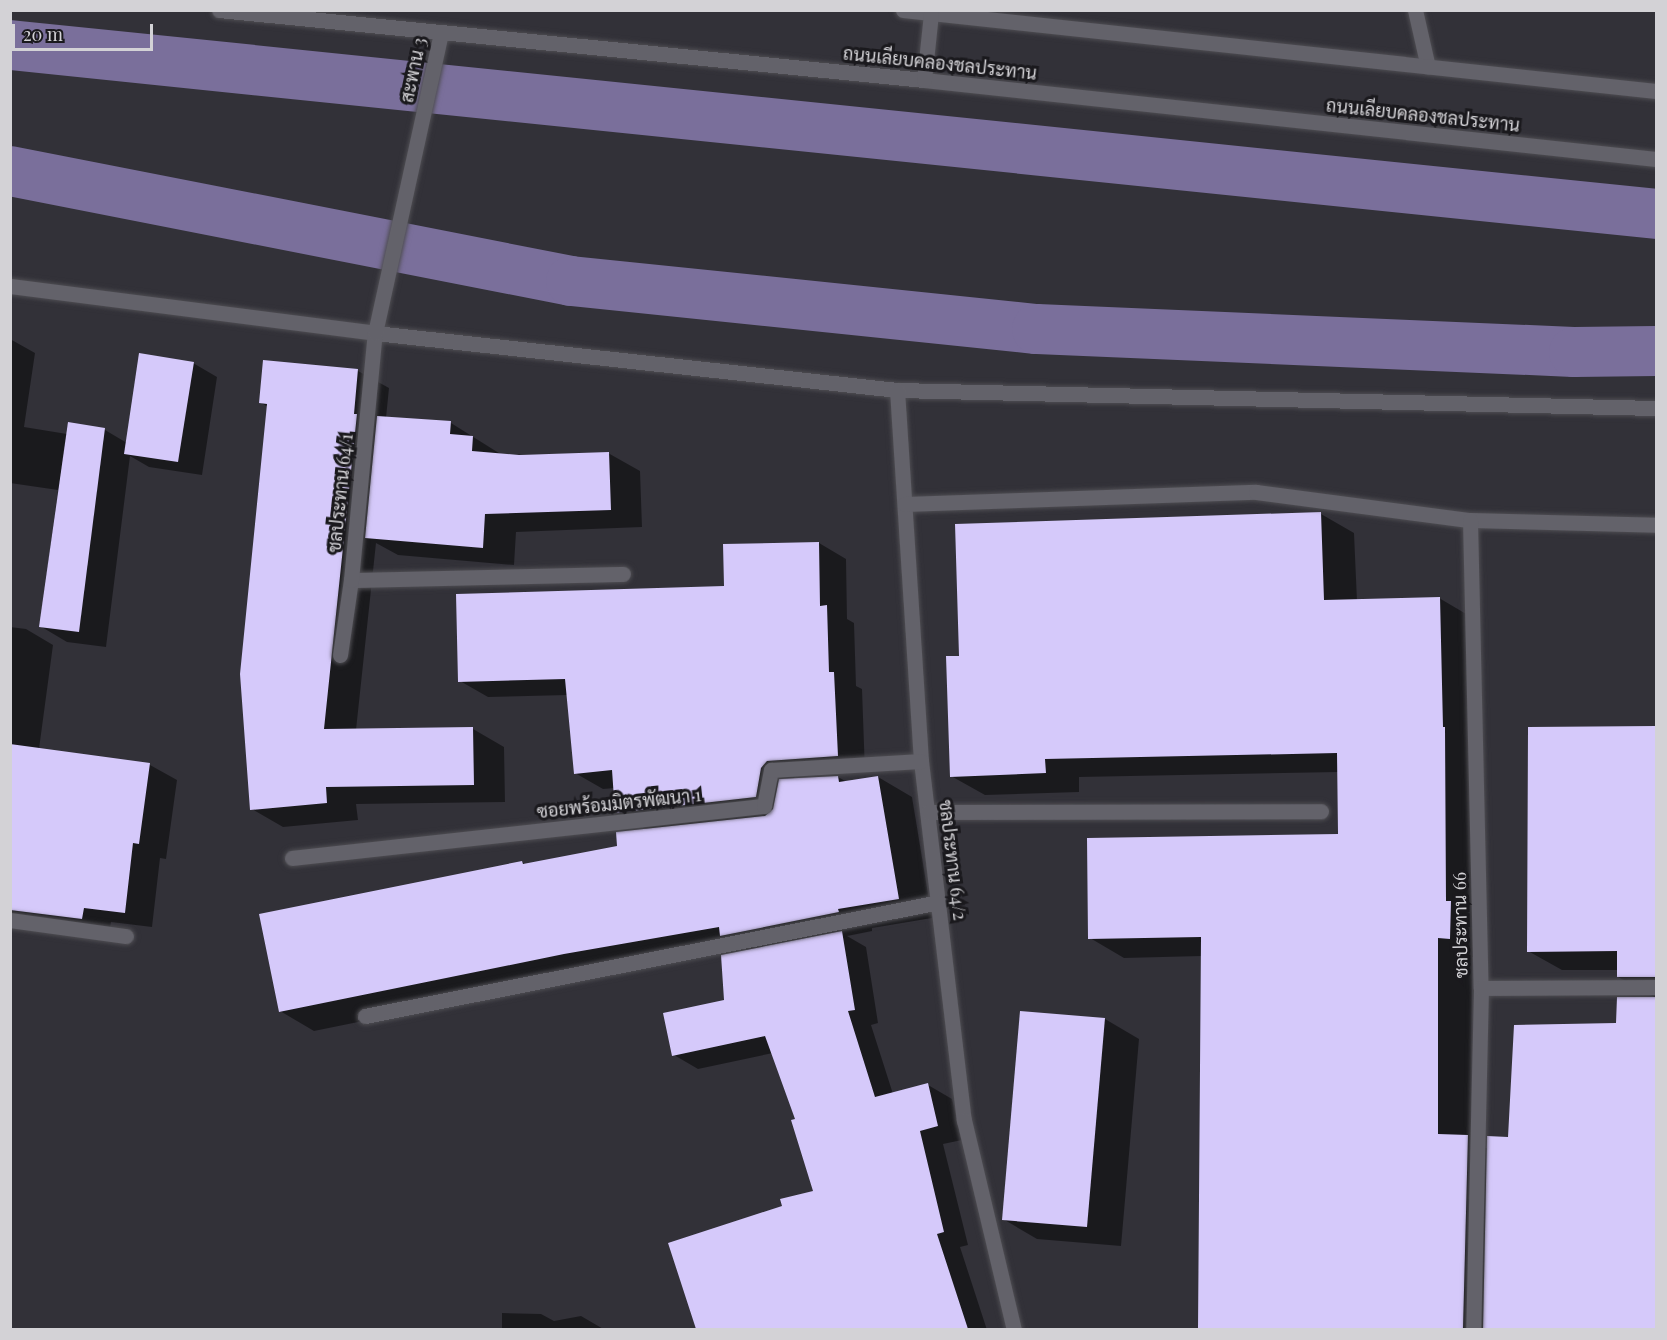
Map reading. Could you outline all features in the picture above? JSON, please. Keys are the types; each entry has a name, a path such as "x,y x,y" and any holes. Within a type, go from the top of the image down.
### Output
{"street":[{"name":"ถนนเลียบคลองชลประทาน","path":"219,10 924,80 1656,159"},
{"path":"903,10 1656,91"},
{"path":"1415,10 1428,66"},
{"path":"924,80 931,13"},
{"name":"สะพาน 3","path":"408,183 441,33"},
{"name":"ชลประทาน 64/1","path":"340,655 351,580 375,333 408,183"},
{"path":"10,286 375,333 897,390 1656,408"},
{"name":"ชลประทาน 64/2","path":"897,390 921,761 964,1120 1014,1329"},
{"path":"905,504 1256,492 1470,519 1656,525"},
{"name":"ชลประทาน 66","path":"1470,519 1481,988 1473,1329"},
{"path":"351,580 623,574"},
{"name":"ซอยพร้อมมิตรพัฒนา 1","path":"292,858 764,806 771,770 921,761"},
{"path":"927,812 1321,811"},
{"path":"365,1016 939,902"},
{"path":"10,920 126,936"},
{"path":"1481,988 1656,987"}],"building":[{"path":"139,353 194,362 178,462 124,454"},
{"path":"263,360 358,369 354,414 357,414 324,729 473,727 474,785 326,787 327,803 250,810 240,674 267,404 259,403"},
{"path":"377,416 451,421 450,434 473,436 472,451 519,455 609,452 611,510 485,514 483,548 365,538"},
{"path":"68,422 105,428 79,632 39,627"},
{"path":"1321,512 1324,600 1440,597 1443,727 1445,727 1446,901 1451,901 1450,939 1438,938 1438,1134 1468,1135 1463,1329 1198,1329 1201,937 1088,939 1087,838 1338,834 1337,753 1045,759 1046,773 950,777 946,656 959,656 955,524"},
{"path":"819,542 820,606 827,605 829,672 834,672 838,756 767,761 761,768 756,797 615,813 612,770 574,774 565,679 458,682 456,594 724,586 723,544"},
{"path":"1656,726 1656,977 1617,977 1617,951 1527,952 1528,727"},
{"path":"10,744 150,763 139,844 133,843 125,913 84,908 82,919 10,910"},
{"path":"838,776 839,782 878,776 899,899 838,909 839,912 720,936 719,927 564,954 279,1012 259,914 522,861 523,864 617,846 616,832 765,816 773,809 779,779"},
{"path":"842,931 855,1010 848,1011 875,1097 928,1083 938,1126 920,1131 944,1232 937,1234 968,1329 696,1329 668,1243 782,1206 780,1199 813,1191 791,1120 795,1119 765,1036 672,1056 663,1013 724,1000 721,955"},
{"path":"1617,997 1656,997 1656,1329 1483,1329 1487,1136 1508,1137 1514,1025 1616,1023"},
{"path":"1020,1011 1105,1018 1087,1227 1002,1220"}],"waterway":[{"path":"10,45 1656,214"},
{"path":"10,171 571,281 1037,329 1574,352 1656,351"}]}
